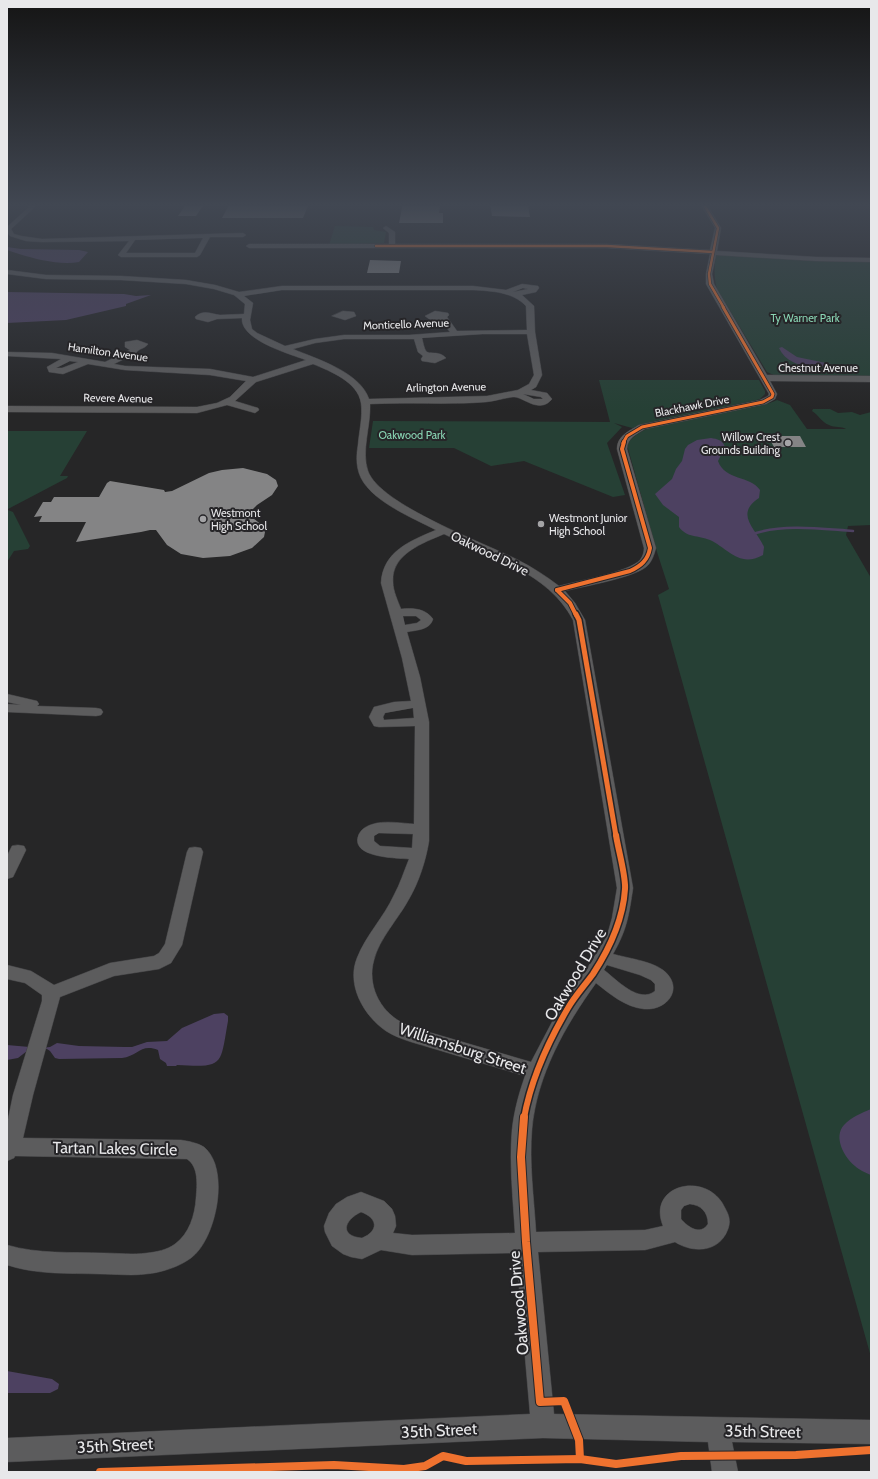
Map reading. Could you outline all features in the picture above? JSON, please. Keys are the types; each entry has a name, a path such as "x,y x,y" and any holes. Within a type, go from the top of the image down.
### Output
{"street":[{"path":"7,272 47,277 128,277 174,281 200,276"},
{"name":"Blackhawk Drive","path":"557,590 630,571 640,566 647,560 650,554 650,548 622,449 626,436 635,430 651,424 767,401 773,394 710,284 709,272"},
{"path":"187,279 240,294 268,289 289,288 465,288 487,289 510,294 525,300 530,306 531,332 538,375 536,381 525,391"},
{"path":"240,294 249,303 245,316 246,327 254,335 340,373 350,379 361,391 366,402"},
{"path":"216,317 245,316"},
{"path":"441,318 448,323 454,333"},
{"path":"340,323 344,337"},
{"name":"Monticello Avenue","path":"284,349 315,341 344,337 531,332"},
{"path":"417,336 422,352 427,356"},
{"path":"105,365 133,351 134,348"},
{"name":"Hamilton Avenue","path":"7,354 42,354 105,365 140,369 210,372 253,380"},
{"path":"69,358 51,367 52,370 63,371 86,362"},
{"name":"Revere Avenue","path":"7,409 188,410 209,408 233,399 253,380 313,361"},
{"name":"Chestnut Avenue","path":"764,378 871,379"},
{"path":"516,394 535,402 544,402 548,399 544,395 525,391"},
{"name":"Arlington Avenue","path":"366,402 409,400 479,400 516,394 525,391"},
{"path":"227,402 255,410"},
{"name":"Oakwood Drive","path":"366,402 361,465 367,481 382,496 444,530 516,565 547,582 570,602 579,620 623,873 624,888 620,918 615,936 599,965 568,1008 536,1071 527,1100 522,1129 521,1158 526,1242 543,1426"},
{"name":"Williamsburg Street","path":"444,530 408,547 393,560 386,575 422,722 421,829 419,854 402,897 372,944 365,959 363,971 364,986 369,1000 380,1016 394,1027 414,1035 536,1071"},
{"path":"396,613 418,613 423,614 427,619 422,626 400,629"},
{"path":"7,698 55,710"},
{"path":"418,704 384,708 379,710 376,717 379,722 384,724 422,722"},
{"path":"7,708 26,711 55,710 96,712"},
{"path":"419,854 377,851 366,845 365,839 366,834 372,829 421,829"},
{"path":"7,873 18,850"},
{"path":"51,993 110,970 150,964 165,958 173,945 196,852"},
{"path":"7,972 27,976 42,984 51,993 48,1015 32,1062 15,1133 9,1149"},
{"name":"Tartan Lakes Circle","path":"7,1255 23,1260 42,1262 146,1264 161,1261 177,1255 188,1247 196,1237 201,1225 208,1186 207,1173 203,1163 198,1155 189,1150 9,1149"},
{"path":"380,1240 412,1245 645,1240 677,1231"},
{"name":"35th Street","path":"7,1450 543,1426 871,1432"},
{"path":"718,1430 725,1472"}],"green space":[{"name":"Ty Warner Park","path":"715,272 871,272 871,377 776,376 767,372 717,289"},
{"name":"Oakwood Park","path":"599,380 759,380 765,394 760,399 753,401 655,421 632,428 614,423 622,427 607,443 625,495 613,497 524,461 491,466 454,448 369,448 373,421 610,422"},
{"path":"777,400 790,405 807,429 846,429 826,424 812,411 813,409 830,409 838,413 852,412 860,415 871,412 871,525 848,526 846,535 871,578 871,1357 658,595 669,589 627,445 637,435 653,427 673,421 761,405"},
{"path":"7,431 87,431 60,476 68,476 67,478 8,509 13,512 30,546 28,549 14,551 7,562"}],"shaded area":[{"path":"7,292 124,294 136,296 151,295 126,304 126,306 66,320 7,323"},
{"path":"782,347 797,357 831,364 809,367 794,363 783,354 779,348"},
{"path":"711,438 718,439 725,447 718,461 721,467 726,472 756,485 760,490 759,498 748,510 747,516 752,528 764,547 763,555 755,558 741,558 735,556 706,538 693,536 682,531 679,527 679,517 663,505 655,494 672,479 676,469 682,461 685,449 688,445 697,440"},
{"path":"224,1013 228,1016 228,1021 221,1055 218,1061 204,1066 167,1066 166,1063 160,1059 158,1050 152,1048 143,1049 122,1058 59,1059 55,1058 47,1049 27,1051 18,1058 7,1060 7,1045 41,1048 50,1047 57,1043 79,1046 132,1047 147,1042 167,1041 182,1028 214,1014"},
{"path":"871,1109 871,1175 858,1169 847,1157 841,1147 840,1135 841,1130 847,1122"},
{"path":"7,1371 52,1379 59,1384 58,1389 50,1393 7,1393"}],"building":[{"path":"367,272 399,272 399,273"},
{"name":"Willow Crest Grounds Building","path":"768,436 800,436 806,447 774,447"},
{"name":"Westmont High School","path":"243,468 267,474 276,480 278,486 272,495 257,505 248,514 263,526 265,532 264,537 252,548 230,556 203,558 181,554 167,545 156,530 76,542 86,522 39,522 42,516 34,517 43,502 51,502 54,497 99,497 107,483 110,481 164,490 165,492 172,491 209,473"}],"waterway":[{"path":"756,533 768,530 792,528 817,528 853,531"}],"cycle path":[{"path":"557,590 630,571 641,565 648,556 650,548 622,449 622,445 627,436 642,427 763,402 772,397 773,394 710,284 709,272"},
{"path":"557,590 570,603 579,620 625,888 620,918 615,936 594,972 568,1008 536,1071 527,1100 522,1129 521,1157 526,1242 540,1402 564,1401 579,1440 580,1459"},
{"path":"100,1472 334,1465 404,1469 425,1466 443,1456 466,1461 580,1459 616,1464 681,1456 796,1455 871,1450"}],"place":[{"name":"Willow Crest Grounds Building","path":"788,443"},
{"name":"Westmont High School","path":"203,519"},
{"name":"Westmont Junior High School","path":"541,524"}]}
